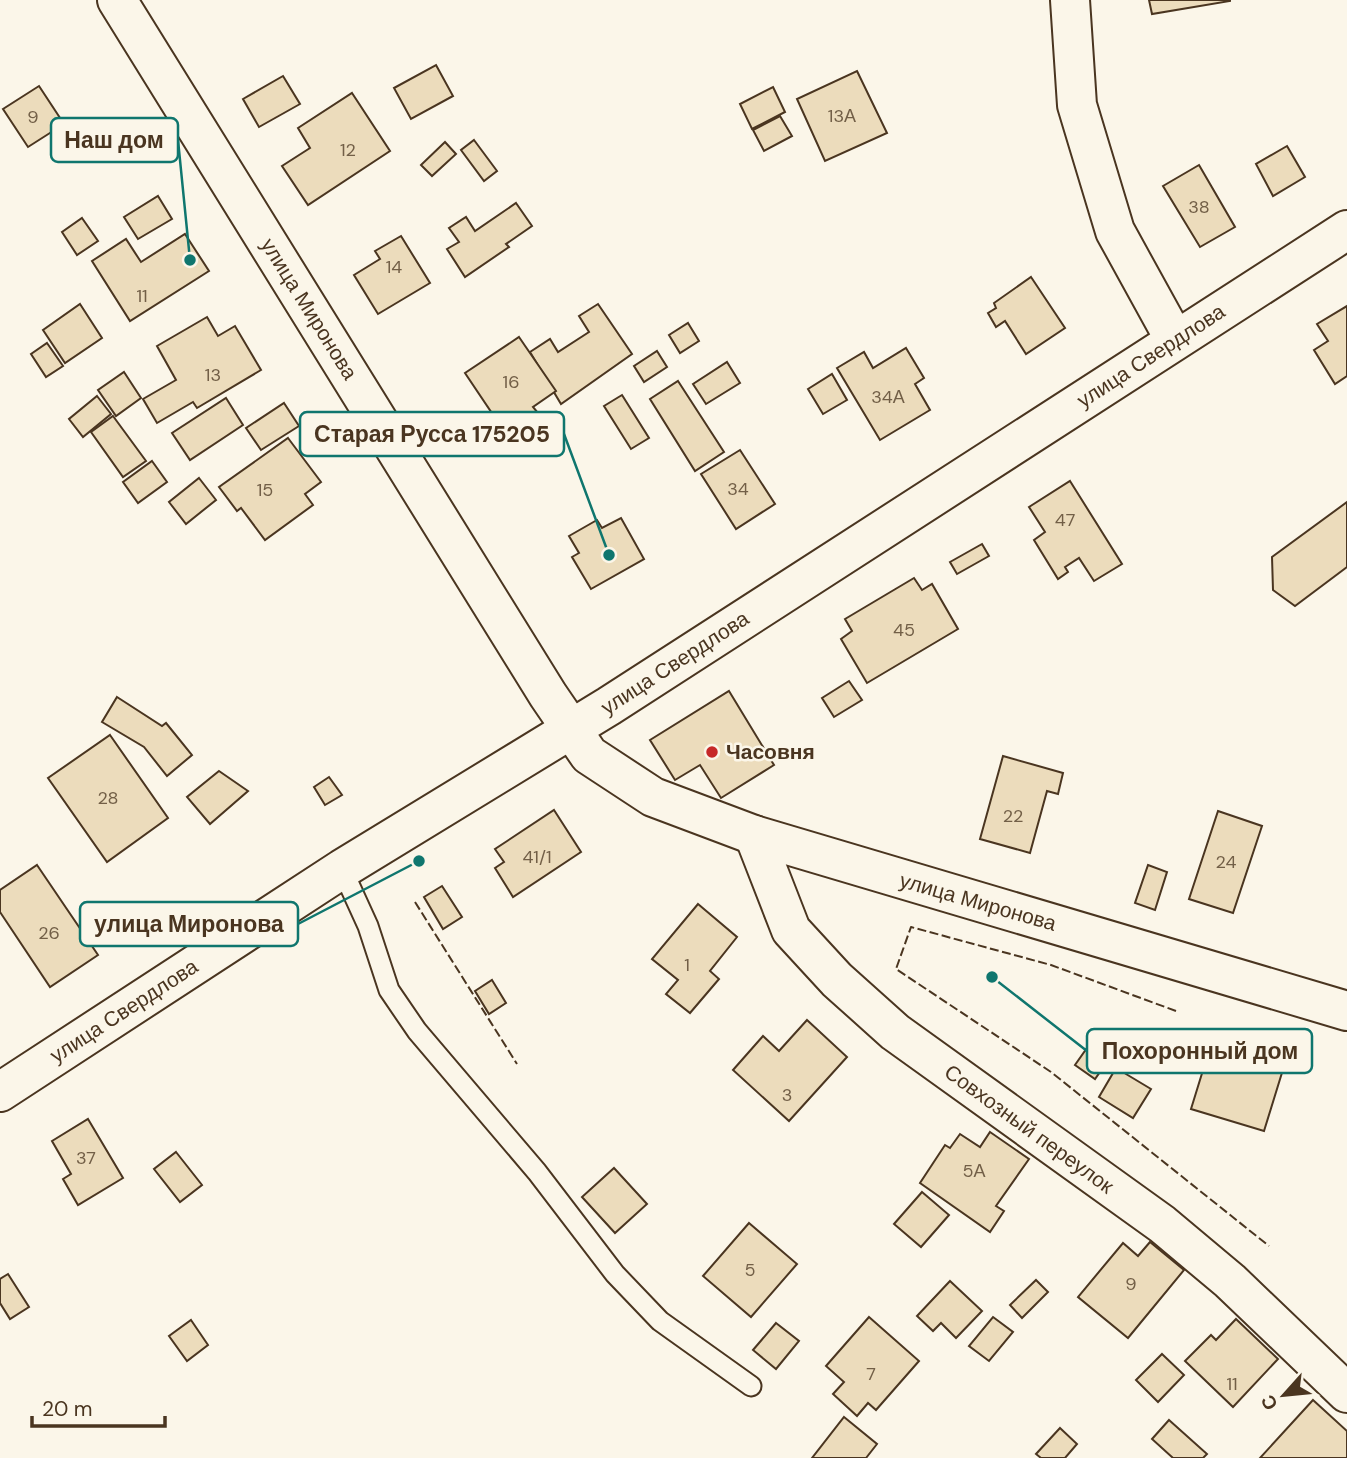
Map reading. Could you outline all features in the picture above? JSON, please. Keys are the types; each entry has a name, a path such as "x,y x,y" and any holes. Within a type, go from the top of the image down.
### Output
{"street":[{"name":"улица Миронова","path":"117,0 548,695 589,755 653,797 754,835 1347,1011"},
{"path":"1070,0 1077,105 1115,231 1175,340"},
{"name":"улица Свердлова","path":"0,1092 342,869 572,728 1347,230"},
{"name":"Совхозный переулок","path":"754,835 791,930 837,980 895,1032 1162,1224 1230,1281 1347,1393"}],"lane":[{"path":"342,869 368,926 389,990 417,1031 537,1172 615,1274 660,1321 751,1386"}],"building":[{"path":"1149,0 1230,0 1230,1 1152,14"},
{"path":"436,65 453,96 411,119 394,88"},
{"path":"857,71 887,133 825,161 797,99"},
{"path":"283,76 300,104 259,127 243,99"},
{"path":"39,86 64,124 28,147 3,109"},
{"path":"773,87 785,112 752,129 740,104"},
{"path":"352,93 390,151 308,205 282,166 310,148 298,128"},
{"path":"780,116 792,136 764,151 753,130"},
{"path":"474,140 497,171 484,181 461,150"},
{"path":"445,142 456,154 432,176 421,165"},
{"path":"1287,146 1305,177 1273,196 1256,164"},
{"path":"1199,165 1235,227 1200,247 1163,186"},
{"path":"158,196 172,219 138,239 124,217"},
{"path":"516,203 532,226 506,244 509,247 465,277 447,249 459,242 449,228 466,217 475,231"},
{"path":"82,218 98,241 77,255 62,232"},
{"path":"185,234 209,271 130,321 92,261 126,239 141,262"},
{"path":"401,236 430,283 378,314 354,275 380,259 375,251"},
{"path":"1031,277 1065,328 1026,354 1005,321 996,327 988,313 996,308 994,303"},
{"path":"80,304 102,338 65,363 43,330"},
{"path":"598,304 632,354 561,404 530,352 550,339 558,352 589,332 579,316"},
{"path":"1347,306 1347,376 1335,384 1314,350 1328,341 1317,324"},
{"path":"207,317 218,336 235,326 261,370 197,408 193,402 157,423 143,399 176,380 157,346"},
{"path":"688,323 699,341 680,353 669,335"},
{"path":"519,337 556,391 533,407 538,413 506,434 465,373"},
{"path":"47,343 63,366 46,377 31,354"},
{"path":"906,348 924,378 915,384 930,410 880,440 837,368 864,352 873,368"},
{"path":"657,351 667,367 644,382 634,366"},
{"path":"727,362 740,383 706,404 693,384"},
{"path":"124,372 141,398 116,416 98,390"},
{"path":"832,374 847,400 823,414 808,389"},
{"path":"678,381 724,452 695,471 650,399"},
{"path":"622,395 649,438 631,449 604,406"},
{"path":"97,396 111,414 83,437 69,419"},
{"path":"226,398 243,425 190,460 172,433"},
{"path":"284,403 299,426 261,450 246,428"},
{"path":"113,416 146,461 123,477 91,432"},
{"path":"288,438 321,482 305,494 313,505 265,540 241,508 237,511 219,487"},
{"path":"740,450 775,504 736,529 701,474"},
{"path":"152,461 167,482 138,503 123,482"},
{"path":"199,478 216,500 186,524 169,502"},
{"path":"1070,481 1122,564 1094,581 1079,558 1065,567 1068,572 1058,579 1034,540 1045,532 1029,507"},
{"path":"1347,502 1347,567 1295,606 1273,590 1272,557"},
{"path":"621,518 644,559 591,589 572,557 579,553 569,536 597,520 602,528"},
{"path":"982,544 989,556 957,574 950,562"},
{"path":"914,578 922,590 932,584 958,629 867,683 841,639 852,631 845,619"},
{"path":"849,681 862,700 834,717 822,698"},
{"name":"Часовня","path":"729,691 774,765 721,798 700,765 675,780 650,740"},
{"path":"117,697 162,726 166,723 192,755 167,776 144,747 102,722"},
{"path":"110,735 168,818 107,862 48,778"},
{"path":"1003,756 1063,773 1058,794 1047,791 1030,853 980,839"},
{"path":"219,771 248,791 210,824 187,797"},
{"path":"329,777 342,795 325,805 314,787"},
{"path":"554,810 581,852 513,897 495,868 504,862 495,849"},
{"path":"1218,811 1262,826 1233,913 1189,899"},
{"path":"37,865 98,955 50,987 0,912 0,890"},
{"path":"1148,865 1167,872 1155,910 1135,903"},
{"path":"442,886 462,917 443,929 424,897"},
{"path":"698,904 737,937 710,971 719,979 690,1013 666,994 678,980 652,959"},
{"path":"492,980 506,1003 489,1014 475,991"},
{"path":"807,1020 847,1057 789,1121 733,1070 763,1036 779,1051"},
{"path":"1225,1031 1289,1050 1264,1131 1191,1109 1212,1041 1221,1044"},
{"path":"1087,1048 1107,1062 1095,1079 1075,1065"},
{"path":"1116,1068 1151,1089 1133,1118 1099,1097"},
{"path":"88,1119 123,1178 78,1205 63,1179 71,1174 52,1141"},
{"path":"990,1132 1029,1159 996,1206 1004,1211 990,1232 920,1183 945,1145 950,1148 960,1134 980,1147"},
{"path":"176,1152 202,1185 180,1202 154,1169"},
{"path":"614,1168 647,1204 615,1233 582,1197"},
{"path":"922,1192 949,1215 921,1247 894,1224"},
{"path":"749,1223 797,1264 751,1317 703,1276"},
{"path":"1150,1242 1184,1270 1128,1338 1078,1297 1123,1243 1138,1256"},
{"path":"8,1274 29,1307 10,1319 0,1303 0,1279"},
{"path":"1036,1280 1048,1292 1022,1318 1010,1305"},
{"path":"950,1281 982,1311 956,1338 941,1323 933,1331 917,1316"},
{"path":"869,1317 919,1361 876,1410 868,1403 857,1416 833,1394 844,1382 826,1366"},
{"path":"993,1317 1013,1332 989,1361 969,1346"},
{"path":"1236,1319 1278,1359 1233,1407 1185,1361 1211,1335 1216,1340"},
{"path":"191,1320 208,1345 187,1361 169,1336"},
{"path":"776,1323 799,1341 776,1369 753,1350"},
{"path":"1162,1354 1184,1375 1158,1402 1136,1380"},
{"path":"1313,1400 1347,1431 1347,1458 1260,1458"},
{"path":"844,1417 877,1444 866,1458 812,1458"},
{"path":"1169,1420 1207,1454 1203,1458 1173,1458 1152,1439"},
{"path":"1060,1428 1077,1444 1065,1458 1041,1458 1036,1454"}],"fence":[{"path":"415,902 517,1064"},
{"path":"1176,1011 1051,965 911,927 896,969 1051,1072 1269,1246"}],"place":[{"name":"Наш дом","path":"190,260"},
{"name":"Старая Русса 175205","path":"609,555"},
{"name":"Часовня","path":"712,752"},
{"name":"улица Миронова","path":"419,861"},
{"name":"Похоронный дом","path":"992,977"}]}
